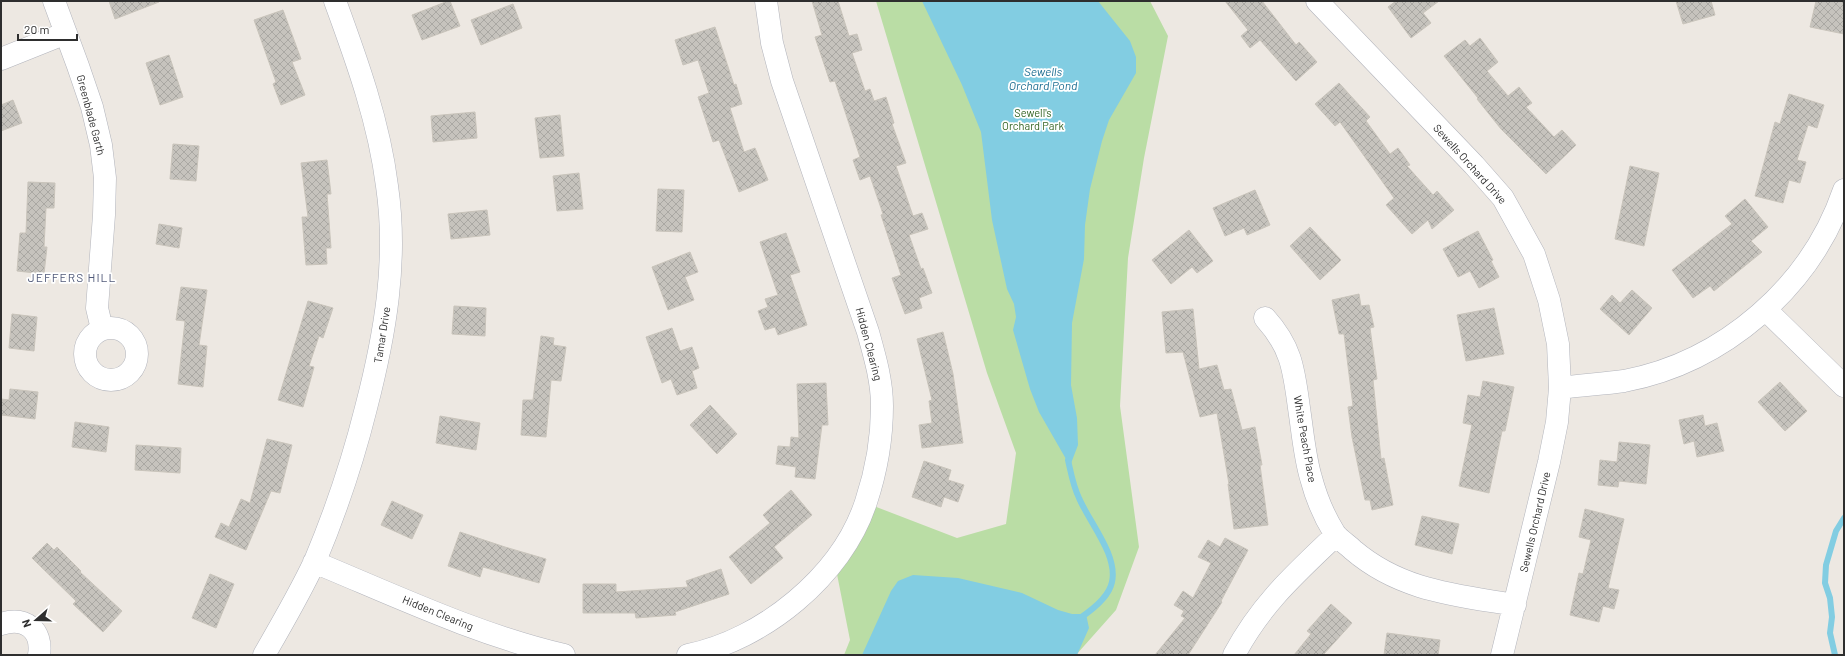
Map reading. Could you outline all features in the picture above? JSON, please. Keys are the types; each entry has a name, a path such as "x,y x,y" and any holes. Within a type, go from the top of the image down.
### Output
{"street":[{"name":"Greenblade Garth","path":"54,1 92,107 101,145 105,178 104,215 97,290 97,308 102,329"},
{"name":"Tamar Drive","path":"264,655 284,621 314,562 336,507 356,446 379,359 387,305 392,248 387,187 377,132 363,79 336,1"},
{"name":"Hidden Clearing","path":"688,655 729,642 761,627 789,607 815,584 851,535 866,503 875,471 879,439 882,407 879,374 866,325 782,81 772,43 766,1"},
{"name":"Sewells Orchard Drive","path":"1317,1 1474,165 1503,198 1534,254 1549,300 1558,344 1560,388 1557,422 1549,462 1502,655"},
{"path":"1,59 66,33"},
{"path":"1560,388 1624,380 1669,368 1702,354 1736,333 1766,310 1792,284 1806,265 1839,205 1844,190"},
{"path":"1766,310 1844,386"},
{"name":"White Peach Place","path":"1265,318 1278,333 1289,354 1295,378 1311,478 1323,510 1336,535 1362,557 1386,574 1442,593 1515,605"},
{"path":"1234,655 1260,612 1281,587 1336,535"},
{"name":"Hidden Clearing","path":"314,562 518,644 564,655"},
{"path":"1,624 11,621 22,622 33,629 39,640 40,655"}],"green space":[{"name":"Sewell's Orchard Park","path":"876,1 1150,1 1168,36 1144,158 1128,258 1120,406 1139,547 1116,610 1076,655 844,655 850,640 834,559 866,503 957,538 1006,524 1016,453 987,373"}],"water":[{"name":"Sewells Orchard Pond","path":"922,1 1098,1 1130,41 1136,57 1136,73 1109,120 1090,189 1085,225 1084,259 1072,323 1071,385 1077,418 1078,445 1070,466 1039,412 1030,389 1013,330 1016,317 1014,304 1007,289 992,220 981,132 962,85"},
{"path":"913,575 958,578 1022,593 1058,610 1072,614 1086,614 1089,628 1077,655 862,655 891,591 898,581"}],"building":[{"path":"109,1 159,1 159,2 115,19"},
{"path":"450,1 460,26 422,40 412,15"},
{"path":"812,1 838,1 849,36 857,34 862,50 852,53 865,91 870,89 874,101 886,97 894,123 892,124 906,163 896,166 913,216 922,213 928,229 909,235 921,269 923,268 932,293 919,298 922,308 905,314 892,278 901,275 881,215 883,214 870,176 860,180 853,160 860,157 835,81 830,82 815,37 822,35"},
{"path":"1225,1 1262,1 1296,45 1299,42 1317,62 1296,81 1260,40 1250,48 1241,36 1248,30"},
{"path":"1396,1 1439,1 1423,13 1431,23 1411,38 1388,7"},
{"path":"1676,1 1711,1 1715,15 1683,24"},
{"path":"1816,1 1844,1 1844,34 1810,27"},
{"path":"513,4 522,28 481,45 471,20"},
{"path":"283,10 301,59 292,62 305,95 281,105 273,84 276,82 254,20"},
{"path":"715,27 734,85 736,84 742,104 730,108 744,152 755,148 768,180 739,192 719,140 713,142 698,97 709,93 698,60 683,65 675,40"},
{"path":"1480,38 1498,62 1487,71 1508,96 1519,87 1532,103 1526,107 1554,137 1562,130 1576,145 1546,174 1501,129 1444,56 1465,40 1470,46"},
{"path":"169,55 183,97 160,105 146,63"},
{"path":"1339,83 1370,117 1366,121 1390,154 1398,148 1410,165 1407,166 1433,195 1437,191 1454,210 1432,229 1428,220 1412,234 1386,205 1394,198 1340,122 1335,126 1315,104"},
{"path":"1789,94 1824,105 1817,128 1808,125 1797,160 1806,162 1800,183 1789,180 1783,203 1755,196 1775,122 1780,124"},
{"path":"13,100 22,123 1,131 1,105"},
{"path":"475,112 477,138 433,142 431,116"},
{"path":"560,115 564,156 540,158 535,118"},
{"path":"173,144 199,146 196,181 170,179"},
{"path":"327,160 331,194 327,194 331,248 326,248 327,264 306,265 302,217 308,217 301,163"},
{"path":"1630,166 1659,173 1644,246 1615,239"},
{"path":"579,173 583,209 557,211 553,176"},
{"path":"28,182 55,183 54,208 46,208 44,247 47,247 44,274 17,271 20,233 26,233"},
{"path":"658,189 684,190 682,232 656,231"},
{"path":"1255,190 1270,225 1247,235 1244,228 1225,236 1213,208"},
{"path":"1745,199 1768,227 1751,241 1762,252 1714,291 1710,286 1693,298 1672,270 1732,224 1725,216"},
{"path":"487,210 490,235 451,239 448,214"},
{"path":"159,224 182,228 179,248 156,244"},
{"path":"1310,227 1341,260 1320,280 1290,246"},
{"path":"1189,230 1213,261 1197,273 1192,267 1171,284 1152,260"},
{"path":"1478,231 1493,260 1491,261 1499,277 1479,288 1470,271 1458,277 1443,249"},
{"path":"786,233 800,272 790,275 807,325 778,335 775,327 765,330 758,311 768,307 765,299 778,295 760,242"},
{"path":"690,252 698,272 685,277 694,300 668,310 652,267"},
{"path":"181,287 207,290 199,345 207,346 203,387 178,384 185,321 176,320"},
{"path":"1632,290 1652,308 1629,335 1600,309 1612,295 1620,303"},
{"path":"1359,294 1361,306 1369,305 1374,327 1370,328 1377,379 1373,380 1381,459 1384,458 1393,505 1372,510 1370,500 1365,500 1352,437 1348,407 1353,406 1344,334 1339,334 1332,300"},
{"path":"308,301 333,308 323,338 319,336 309,366 314,367 303,407 278,400"},
{"path":"454,306 486,308 485,336 452,334"},
{"path":"1494,308 1504,354 1466,361 1457,315"},
{"path":"1193,309 1199,369 1217,365 1224,390 1231,389 1242,430 1255,427 1262,465 1260,465 1268,525 1234,529 1229,484 1217,413 1200,417 1183,352 1166,353 1162,312"},
{"path":"12,314 37,317 34,351 9,348"},
{"path":"672,328 680,351 692,347 699,368 692,371 697,388 677,395 671,379 662,383 646,337"},
{"path":"943,332 953,374 963,443 922,448 919,425 932,423 929,401 932,400 917,339"},
{"path":"541,336 554,338 553,345 566,347 561,381 551,380 546,437 521,435 523,400 533,400"},
{"path":"1483,381 1514,387 1505,431 1502,431 1489,493 1459,486 1472,425 1463,423 1468,395 1480,397"},
{"path":"1780,382 1807,411 1785,431 1758,402"},
{"path":"826,383 828,425 822,425 815,479 795,477 796,467 776,464 778,446 790,447 791,437 799,438 797,384"},
{"path":"10,389 38,392 35,419 1,415 1,399 9,400"},
{"path":"710,405 737,434 717,454 690,425"},
{"path":"1703,415 1705,426 1717,423 1724,451 1697,457 1694,441 1684,444 1679,420"},
{"path":"440,416 480,423 476,450 436,443"},
{"path":"75,422 109,427 106,452 72,447"},
{"path":"267,439 292,445 280,493 271,491 246,550 215,537 221,523 229,527 241,499 250,503"},
{"path":"1619,442 1650,445 1646,484 1619,481 1618,487 1598,485 1600,460 1617,462"},
{"path":"136,445 181,448 180,473 135,470"},
{"path":"924,461 951,470 948,480 964,485 958,502 944,497 941,507 912,497"},
{"path":"791,490 812,515 774,547 783,558 751,584 729,557 770,523 763,515"},
{"path":"392,501 423,515 412,539 381,525"},
{"path":"1585,509 1624,519 1608,588 1619,590 1614,609 1603,606 1599,622 1570,615 1579,573 1583,574 1591,540 1579,537"},
{"path":"1422,516 1459,524 1452,554 1415,545"},
{"path":"460,532 546,559 539,583 483,567 480,577 448,566"},
{"path":"1225,538 1248,550 1221,601 1222,602 1188,655 1155,655 1185,618 1181,616 1184,611 1174,605 1183,591 1193,598 1211,563 1198,557 1208,540 1220,547"},
{"path":"47,543 54,550 57,547 81,571 80,572 122,611 103,632 73,604 76,601 32,558"},
{"path":"721,569 729,594 675,612 676,615 636,618 635,613 583,613 583,584 616,584 616,592 688,587 686,581"},
{"path":"210,574 234,584 216,628 192,618"},
{"path":"1331,604 1352,623 1323,655 1294,655 1311,634 1307,631"},
{"path":"1387,633 1440,640 1438,655 1384,655"}],"waterway":[{"path":"1068,460 1077,493 1102,539 1111,561 1113,572 1110,588 1104,598 1080,618"},
{"path":"1835,655 1830,633 1832,617 1830,598 1825,583 1826,565 1836,531 1844,518"}],"district":[{"name":"JEFFERS HILL","path":"72,278"}]}
